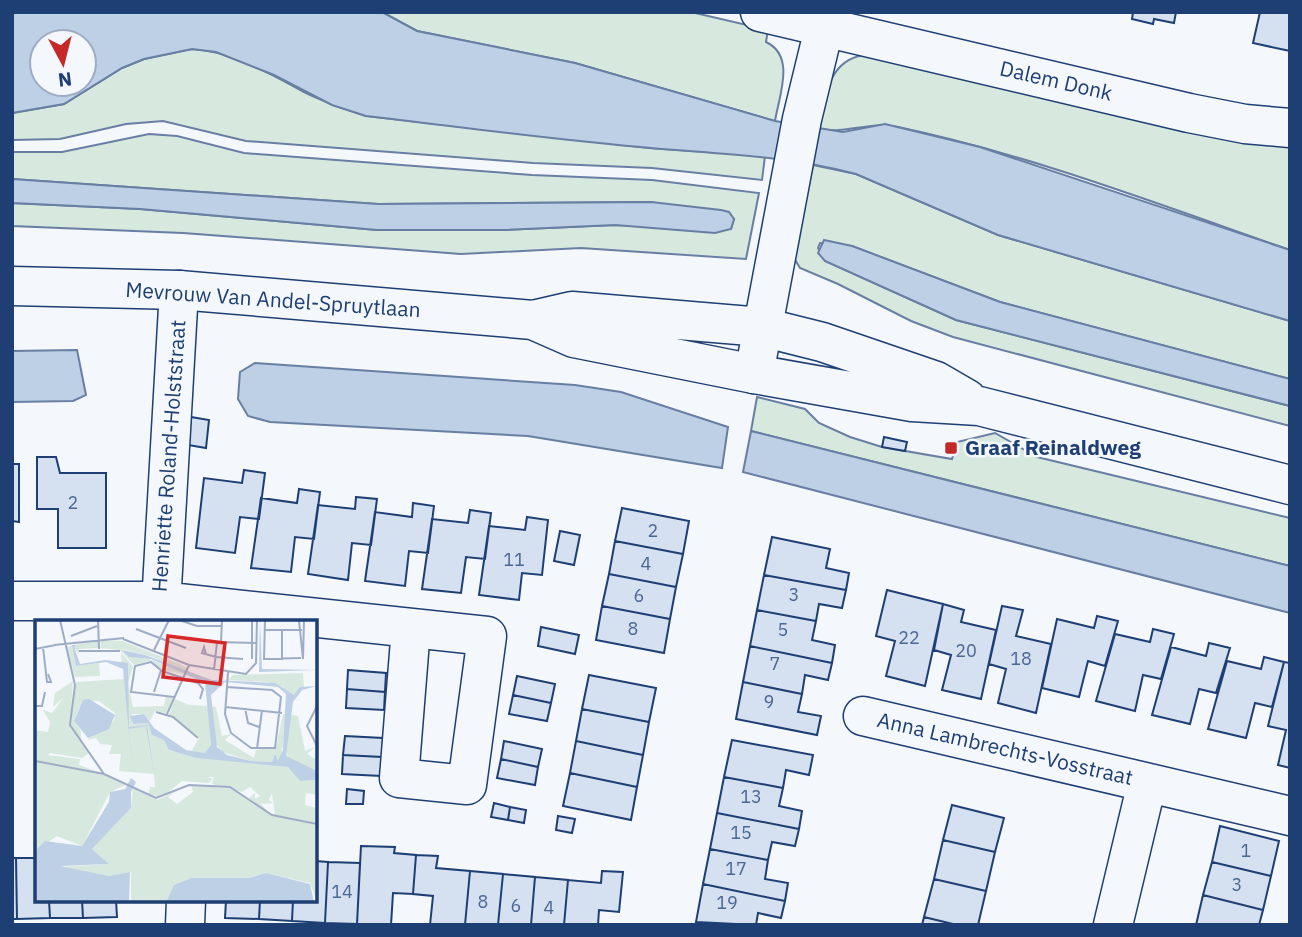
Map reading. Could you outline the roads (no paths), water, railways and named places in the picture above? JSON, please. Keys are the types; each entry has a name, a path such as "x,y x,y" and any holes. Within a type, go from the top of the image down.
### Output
{"street":[{"name":"Dalem Donk","path":"760,12 825,20 1200,115 1245,124 1290,128"},
{"path":"754,374 802,119 825,20"},
{"name":"Mevrouw Van Andel-Spruytlaan","path":"12,286 179,290 533,320 574,338 754,374 912,402 979,406 1290,485"},
{"name":"Henriette Roland-Holststraat","path":"160,611 179,290"},
{"name":"Mevrouw Van Andel-Spruytlaan","path":"533,320 572,310 762,327 822,342 936,381 979,406"},
{"path":"12,601 293,620"},
{"path":"317,622 411,628"},
{"name":"Anna Lambrechts-Vosstraat","path":"863,716 1290,816"},
{"name":"Anna Lambrechts-Vosstraat","path":"1113,925 1147,783"},
{"path":"185,925 186,902"}],"water":[{"path":"12,12 382,12 417,31 575,63 775,121 843,132 885,124 980,147 1290,250 1290,321 998,235 856,174 831,168 780,159 580,141 366,116 332,105 274,75 216,52 192,49 144,59 122,68 98,83 98,28 28,28 28,98 74,98 64,104 12,113"},
{"path":"12,179 378,204 651,202 721,210 729,212 734,219 731,229 715,233 615,225 503,230 377,230 140,209 12,203"},
{"path":"824,240 852,246 1000,302 1290,379 1290,406 956,320 825,261 818,253"},
{"path":"77,350 86,395 73,401 12,402 12,351"},
{"path":"255,363 575,385 621,392 728,427 722,468 528,436 270,422 248,416 238,399 240,372"},
{"path":"751,431 1290,566 1290,613 743,472"}],"place":[{"name":"Graaf Reinaldweg","path":"951,448"}]}
